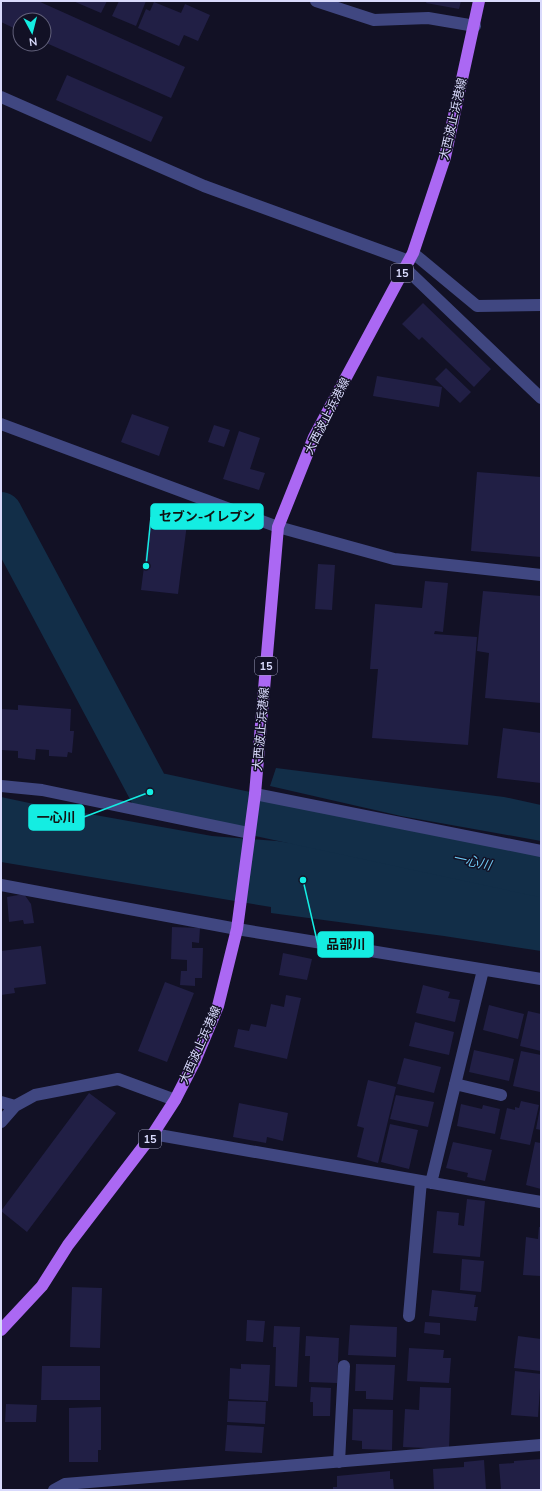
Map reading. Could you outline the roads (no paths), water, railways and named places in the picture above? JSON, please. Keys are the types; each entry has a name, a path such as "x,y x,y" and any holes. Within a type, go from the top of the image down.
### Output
{"main road":[{"name":"大西波止浜港線","path":"1,1330 42,1286 68,1245 153,1134 176,1100 195,1061 218,1006 237,929 254,799 278,527 314,437 409,261 445,157 475,26 479,1"}],"street":[{"path":"316,1 374,20 428,18 475,26"},
{"path":"1,97 204,186 409,261 478,306 541,305"},
{"path":"409,261 541,398"},
{"path":"1,424 278,527 394,559 541,575"},
{"path":"1,786 42,790 249,834"},
{"path":"254,799 541,851"},
{"path":"1,885 237,929 541,979"},
{"path":"409,1316 426,1182 455,1084 483,970"},
{"path":"1,1122 15,1106 35,1095 118,1079 176,1100"},
{"path":"455,1084 501,1095"},
{"path":"1,1102 15,1106"},
{"path":"153,1134 541,1202"},
{"path":"339,1462 344,1366"},
{"path":"54,1490 65,1484 541,1445"}],"water":[{"path":"276,768 504,797 541,805 541,841 401,816 270,786"},
{"path":"1,797 212,836 277,841 489,873 541,883 541,951 444,936 271,913 271,907 1,862"}],"waterway":[{"name":"一心川","path":"1,513 150,792 541,876"}],"place":[{"name":"セブン-イレブン","path":"146,566"},
{"name":"一心川","path":"150,792"},
{"name":"品部川","path":"303,880"}]}
